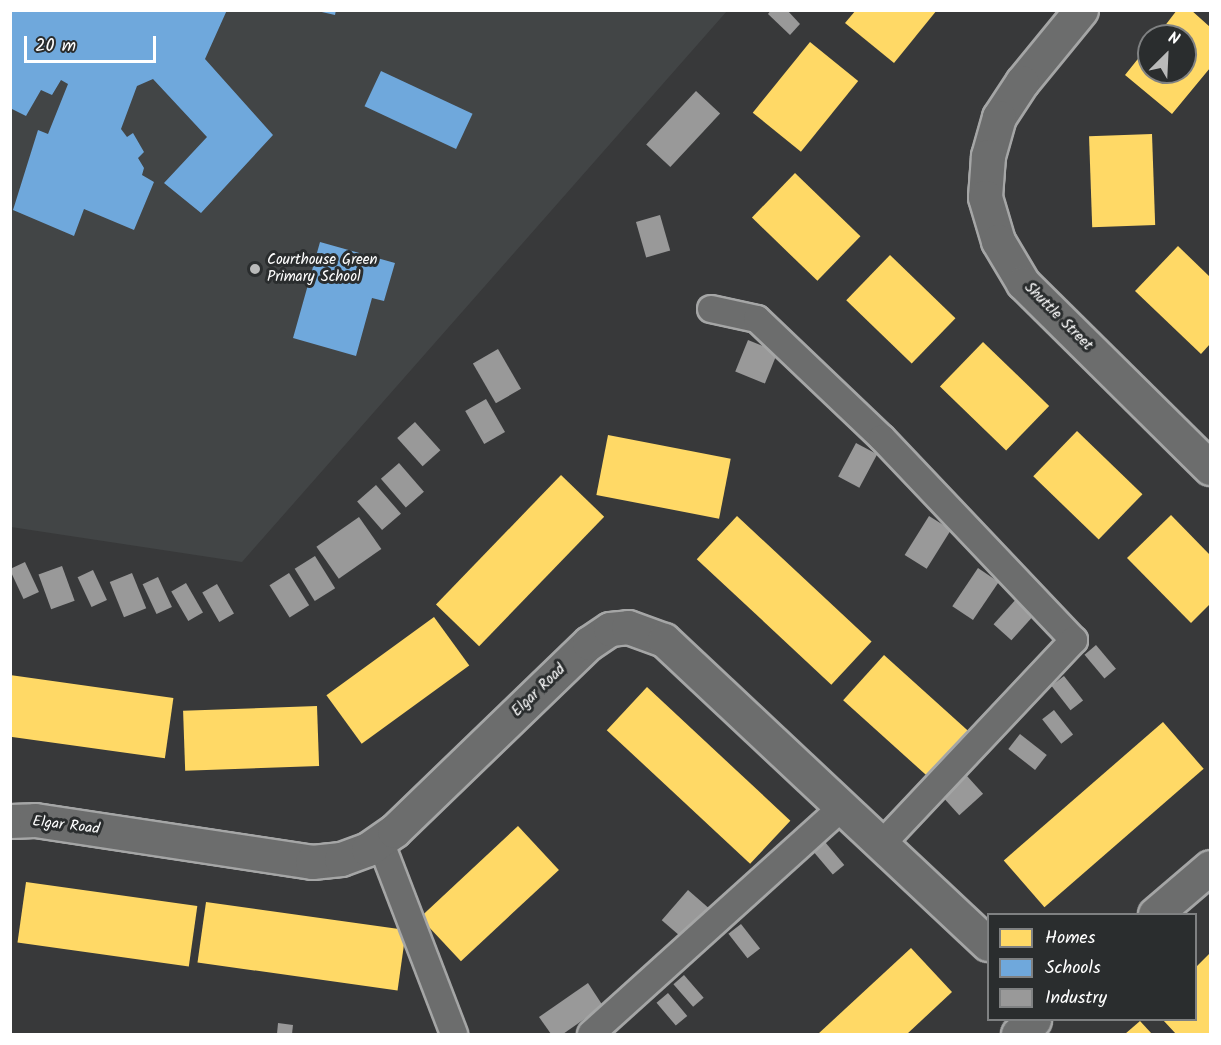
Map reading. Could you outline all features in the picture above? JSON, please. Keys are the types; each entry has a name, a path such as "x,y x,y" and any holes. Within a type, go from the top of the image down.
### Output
{"street":[{"name":"Shuttle Street","path":"1081,10 1022,82 999,117 988,156 985,197 998,241 1023,283 1210,468"},
{"name":"Elgar Road","path":"10,821 35,820 312,862 341,859 380,841 589,643 610,629 628,627 664,640 987,943"},
{"path":"1157,913 1210,867"},
{"path":"1018,1035 1033,1021"}],"lane":[{"path":"711,309 757,319 882,438 1074,640 883,843"},
{"path":"591,1035 843,806"},
{"path":"380,841 454,1035"}],"shaded area":[{"name":"Courthouse Green Primary School","path":"10,11 727,11 242,562 11,527"}],"building: Homes":[{"path":"856,10 937,10 894,63 845,23"},
{"path":"1177,10 1191,10 1210,27 1210,68 1197,84 1197,24 1166,24"},
{"path":"810,42 858,81 801,152 753,113"},
{"path":"1137,60 1137,84 1197,84 1172,114 1125,75"},
{"path":"1152,134 1155,225 1092,227 1089,136"},
{"path":"795,173 860,236 817,281 752,218"},
{"path":"1178,246 1210,277 1210,344 1201,354 1135,291"},
{"path":"890,255 955,318 912,364 846,300"},
{"path":"983,342 1049,406 1006,451 940,387"},
{"path":"1077,431 1142,494 1099,540 1033,476"},
{"path":"608,435 731,459 719,519 596,495"},
{"path":"561,475 604,517 479,646 436,604"},
{"path":"1171,515 1210,555 1210,604 1191,623 1127,558"},
{"path":"737,516 872,641 831,685 697,559"},
{"path":"434,617 469,666 362,744 326,695"},
{"path":"884,655 977,739 936,784 843,700"},
{"path":"10,675 173,698 165,758 10,737"},
{"path":"647,687 790,821 750,864 607,730"},
{"path":"317,706 319,766 185,771 183,711"},
{"path":"1163,722 1204,769 1044,907 1004,860"},
{"path":"518,826 559,870 461,961 420,917"},
{"path":"26,882 197,906 189,966 18,942"},
{"path":"206,902 406,930 398,991 198,962"},
{"path":"911,948 952,992 907,1034 818,1034"},
{"path":"1210,953 1210,1034 1176,1034 1164,1021 1197,1021 1197,966"},
{"path":"1140,1021 1152,1034 1125,1034"}],"building: Schools":[{"path":"10,10 227,10 205,59 273,135 201,213 164,183 207,137 153,79 137,86 121,129 127,137 133,133 144,152 138,158 144,168 142,175 154,182 134,230 84,209 74,236 13,210 38,130 48,134 68,84 61,80 52,95 41,90 26,116 10,108"},
{"path":"313,10 336,10 335,15"},
{"path":"381,71 473,114 456,149 365,106"},
{"path":"320,242 395,263 384,301 372,298 356,356 293,338"}],"building: Industry":[{"path":"771,10 787,10 800,24 790,35 768,14"},
{"path":"696,91 720,114 670,167 646,144"},
{"path":"660,215 670,251 646,257 636,222"},
{"path":"748,340 778,352 765,384 735,372"},
{"path":"498,349 521,389 496,403 473,364"},
{"path":"486,399 505,432 484,444 465,411"},
{"path":"415,422 440,450 423,466 397,438"},
{"path":"856,443 877,454 859,488 838,477"},
{"path":"399,463 424,492 406,507 381,479"},
{"path":"376,485 401,514 382,530 357,501"},
{"path":"929,516 951,530 927,569 905,555"},
{"path":"359,517 381,549 339,579 316,547"},
{"path":"315,556 335,588 315,601 295,569"},
{"path":"25,562 39,592 24,599 10,569"},
{"path":"62,566 75,601 51,609 39,575"},
{"path":"978,568 999,582 973,620 952,606"},
{"path":"93,570 107,600 92,607 78,577"},
{"path":"132,573 146,608 124,617 110,582"},
{"path":"289,573 309,605 290,617 269,585"},
{"path":"158,577 172,607 157,614 143,584"},
{"path":"186,583 203,612 188,621 171,592"},
{"path":"217,584 234,613 219,622 202,592"},
{"path":"1019,596 1037,612 1011,640 994,624"},
{"path":"1096,645 1116,669 1104,678 1085,655"},
{"path":"1064,676 1083,700 1070,710 1051,686"},
{"path":"1054,710 1073,734 1061,744 1042,719"},
{"path":"1020,734 1047,755 1035,770 1008,749"},
{"path":"967,776 983,794 959,815 943,797"},
{"path":"825,842 844,865 833,875 814,852"},
{"path":"688,890 711,910 684,940 662,920"},
{"path":"741,924 760,948 747,958 728,934"},
{"path":"684,975 704,998 693,1007 673,984"},
{"path":"588,983 603,1006 563,1034 551,1034 539,1017"},
{"path":"668,993 687,1016 676,1026 657,1003"},
{"path":"278,1023 293,1025 292,1034 277,1034"}],"place":[{"name":"Courthouse Green Primary School","path":"255,269"}]}
